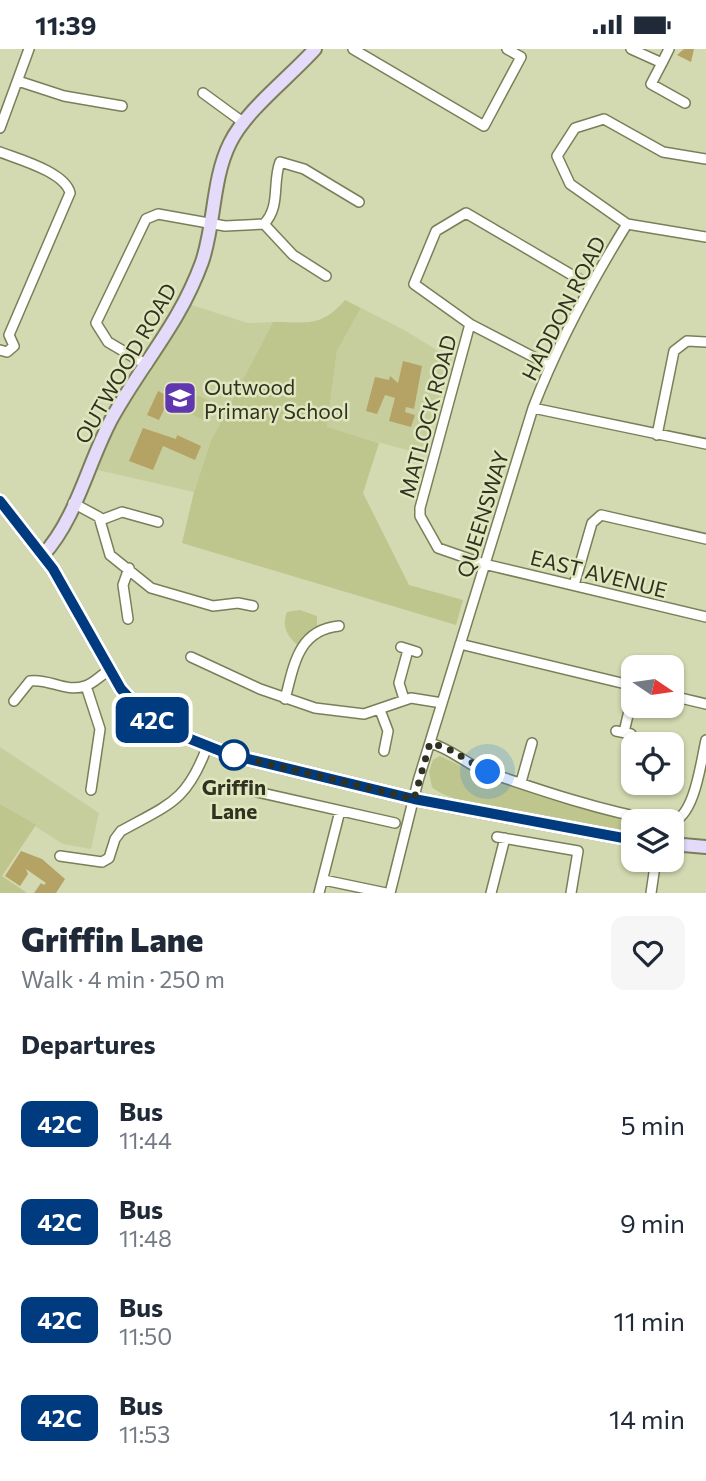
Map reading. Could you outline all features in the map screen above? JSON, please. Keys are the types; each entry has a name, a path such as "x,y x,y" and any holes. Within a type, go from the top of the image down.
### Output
{"main road":[{"name":"OUTWOOD ROAD","path":"43,555 57,538 114,415 169,332 188,295 206,251 227,150 244,123 308,51"},
{"path":"0,501 43,555 108,671 128,698 151,719 207,747 414,799 621,838"},
{"path":"684,845 706,847"}],"street":[{"path":"0,127 29,49"},
{"path":"353,49 484,127 521,57 508,49"},
{"path":"631,49 662,63"},
{"path":"668,49 651,84 685,103"},
{"path":"18,81 64,96 122,106"},
{"path":"203,93 244,123"},
{"path":"706,159 663,152 604,119 575,128 557,156 570,184 627,225 706,237"},
{"path":"0,152 52,174 67,185 70,193 4,335 14,346 7,352 0,350"},
{"path":"264,224 275,205 276,171 280,162 304,169 359,202"},
{"path":"147,365 102,336 96,323 146,219 158,213 237,227 264,224"},
{"path":"549,365 470,324 414,283 436,231 466,213 589,285"},
{"path":"264,224 293,255 326,276"},
{"name":"HADDON ROAD","path":"533,408 549,365 589,285 627,225"},
{"name":"MATLOCK ROAD","path":"470,324 420,516 438,548 484,563"},
{"path":"657,435 674,351 687,341 706,342"},
{"path":"533,408 706,443"},
{"name":"QUEENSWAY","path":"388,893 430,743 533,408"},
{"path":"73,503 97,515 101,520 110,555 150,588 213,606 238,603 253,606"},
{"path":"101,520 122,512 158,522"},
{"path":"575,585 592,523 601,515 706,539"},
{"name":"EAST AVENUE","path":"484,563 706,617"},
{"path":"128,620 123,591 129,568"},
{"path":"285,699 300,647 317,631 339,626"},
{"path":"460,645 621,685"},
{"path":"404,699 400,683 409,649"},
{"path":"191,657 285,699 347,714 380,710 404,699 424,698 442,703"},
{"path":"14,701 30,681 44,681 70,688 86,686 108,671"},
{"path":"86,686 100,729 91,790"},
{"path":"684,699 706,704"},
{"path":"380,710 388,731 384,751"},
{"path":"624,732 627,718"},
{"path":"684,811 690,804 706,740"},
{"path":"430,743 447,748 476,767 621,813"},
{"path":"522,782 533,743"},
{"path":"60,856 102,862 109,858 115,839 121,831 174,802 184,793 194,780 207,747"},
{"path":"244,789 396,823"},
{"path":"319,893 340,811"},
{"path":"491,893 501,837 578,851 571,893"},
{"path":"651,893 654,872"},
{"path":"324,880 388,893"}],"shaded area":[{"path":"345,300 361,308 337,351 327,427 379,443 363,493 409,585 463,600 456,625 182,543 194,492 211,441 273,322 321,319"},
{"name":"Outwood Primary School","path":"185,303 248,323 273,322 212,441 194,492 89,468"},
{"path":"361,308 406,331 451,359 425,455 327,428 337,351"},
{"path":"182,388 216,404 208,422 174,406"},
{"path":"300,610 317,616 317,631 300,647 289,636 285,623 287,612"},
{"path":"0,747 99,813 91,849 63,844 0,804"},
{"path":"440,756 481,776 621,818 621,829 495,809 445,795 432,787 429,772 433,760"},
{"path":"0,804 36,825 2,876 27,893 0,893"}],"building":[{"path":"684,49 694,49 691,62 677,55"},
{"path":"403,361 422,366 414,409 406,407 405,412 415,415 411,427 389,421 395,398 385,395 377,414 366,411 375,377 389,380 390,376 398,383"},
{"path":"158,391 170,397 159,420 147,415"},
{"path":"143,428 176,439 177,435 201,446 195,460 163,446 153,470 129,461"},
{"path":"21,851 42,859 65,879 56,893 34,893 41,883 46,883 26,869 28,874 20,886 5,876"}],"bus line":[{"name":"42C","path":"0,501 53,569 108,671 121,689 136,707 165,729 228,754 414,799 496,817 621,839"}],"place":[{"name":"Outwood Primary School","path":"180,398"},
{"name":"Griffin Lane","path":"234,755"}],"route":[{"path":"234,755 228,754 414,799 430,743 447,748 468,763 488,772"}]}
